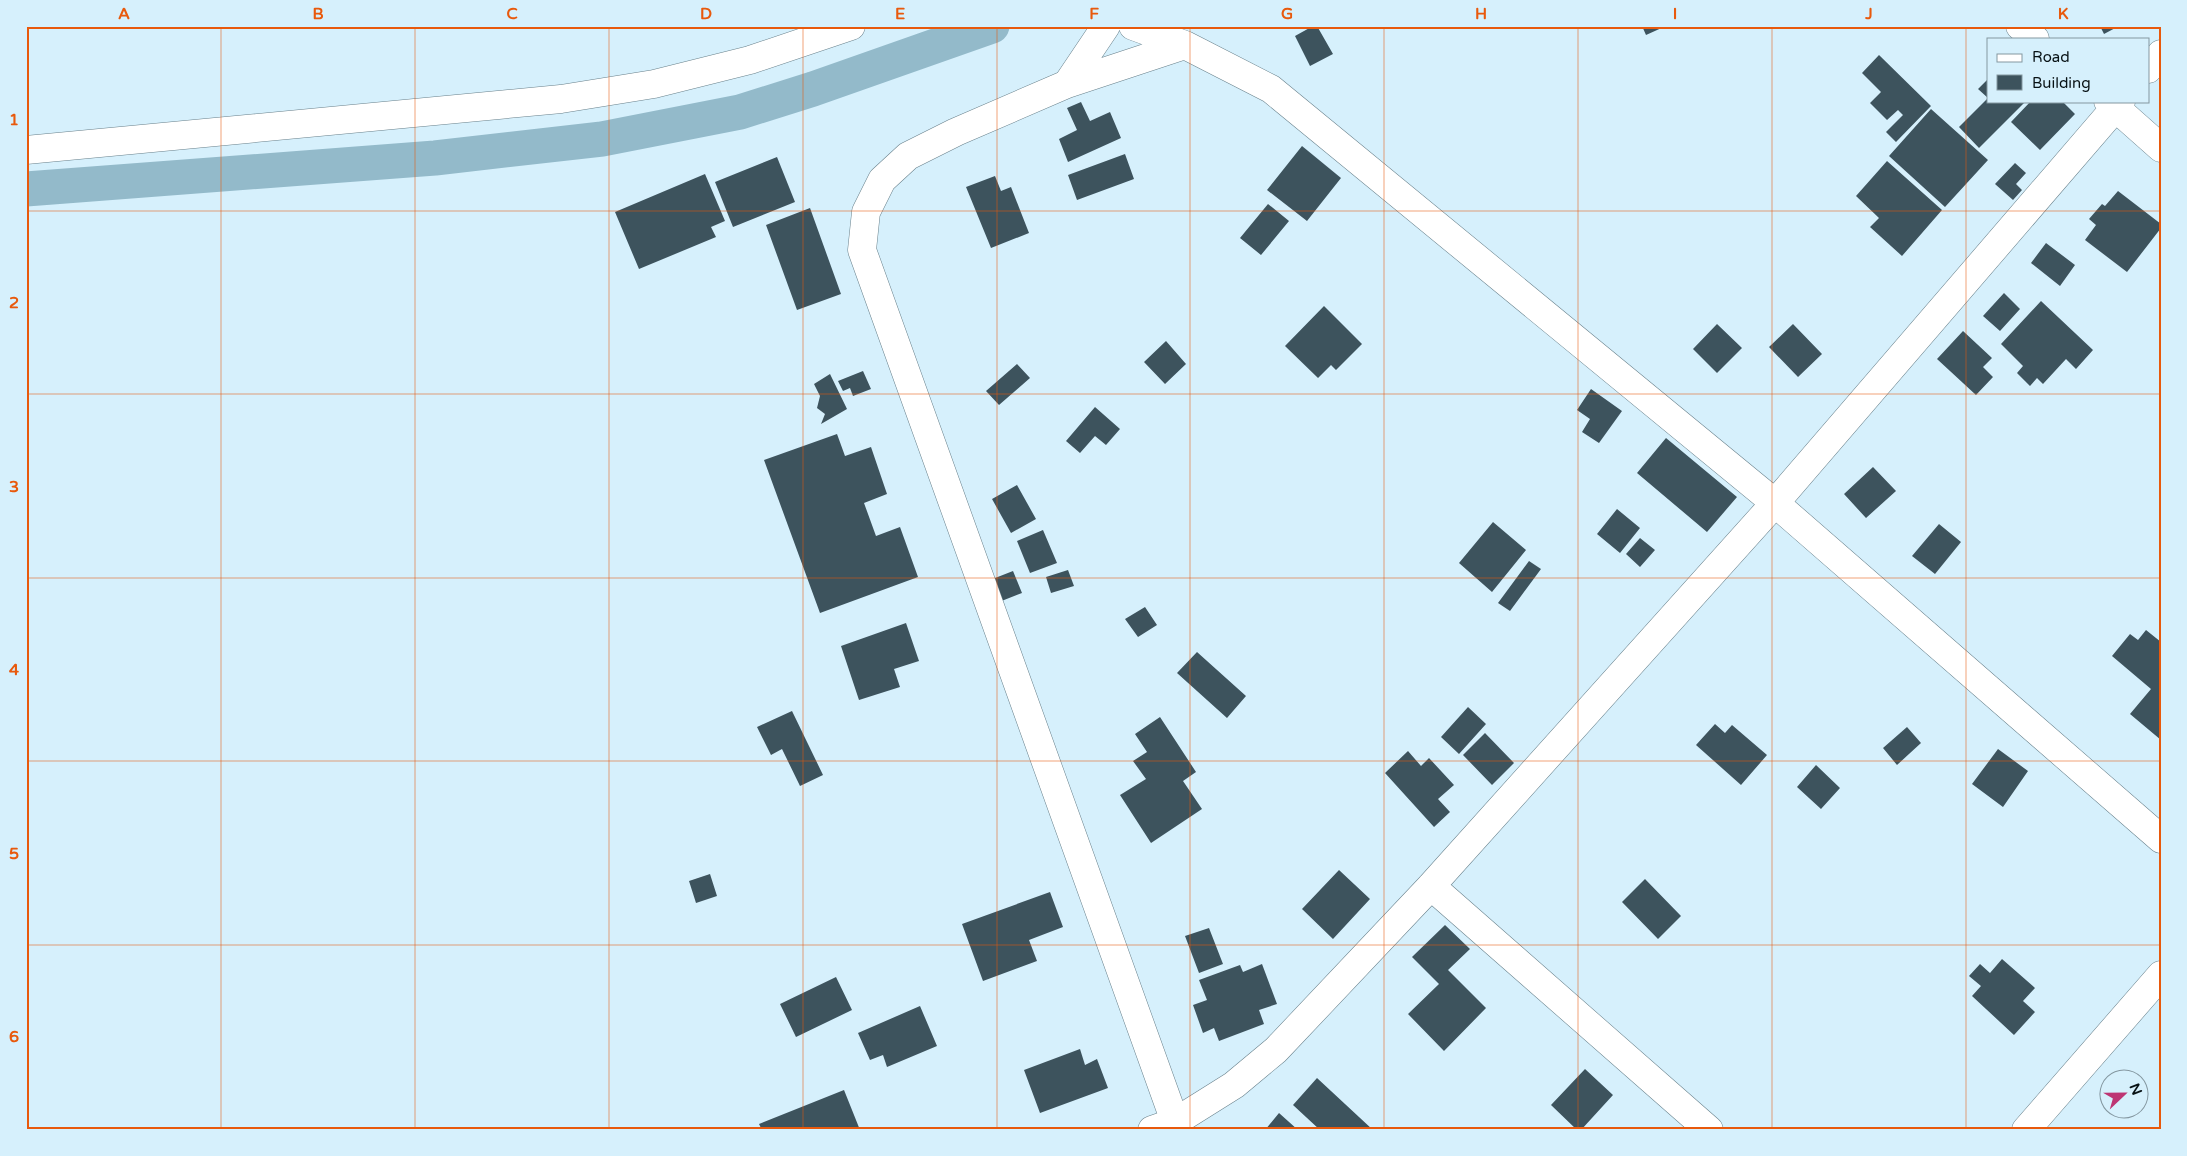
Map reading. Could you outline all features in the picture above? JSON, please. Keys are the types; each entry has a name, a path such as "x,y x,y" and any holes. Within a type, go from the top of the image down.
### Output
{"street":[{"path":"26,150 561,99 654,84 750,60 851,26"},
{"path":"1067,84 1106,26"},
{"path":"1133,26 1185,45 1271,89 1774,503 2161,839"},
{"path":"2020,26 2034,38"},
{"path":"1185,45 1067,84 956,132 908,156 882,180 866,212 862,250 1168,1127 1234,1085 1276,1050 1431,886 1774,503 2115,103 2161,148"},
{"path":"2150,67 2161,54"},
{"path":"1431,886 1709,1130"},
{"path":"2026,1130 2161,975"}],"building":[{"path":"1313,26 1317,26 1333,54 1310,66 1295,36"},
{"path":"1642,26 1666,26 1646,35"},
{"path":"2100,26 2119,26 2104,34"},
{"path":"1879,55 1931,106 1896,142 1886,132 1903,115 1898,110 1887,120 1870,103 1881,92 1862,73"},
{"path":"1987,80 1987,97 1978,89"},
{"path":"1987,99 1987,102 2024,103 1979,148 1959,127"},
{"path":"1081,102 1090,121 1110,112 1121,138 1068,162 1059,139 1077,130 1067,108"},
{"path":"2030,102 2063,102 2075,114 2040,150 2011,122"},
{"path":"1931,109 1988,160 1945,207 1889,156"},
{"path":"1302,146 1341,178 1307,221 1267,190"},
{"path":"1125,154 1134,179 1077,200 1068,175"},
{"path":"777,157 795,202 733,227 715,182"},
{"path":"1887,161 1942,210 1902,256 1870,227 1879,218 1856,196"},
{"path":"2015,163 2026,173 2016,184 2022,190 2013,200 1995,184"},
{"path":"705,174 725,221 711,227 716,237 639,269 615,212"},
{"path":"995,176 1001,191 1011,187 1029,233 991,248 966,187"},
{"path":"2118,191 2161,224 2161,228 2127,272 2085,240 2096,225 2089,219 2102,204 2105,206"},
{"path":"1268,204 1289,221 1261,255 1240,238"},
{"path":"810,208 841,294 797,310 766,225"},
{"path":"2046,243 2075,265 2060,286 2031,263"},
{"path":"2004,293 2020,309 2000,331 1983,316"},
{"path":"2041,301 2093,350 2076,369 2066,359 2043,384 2037,378 2030,386 2017,373 2023,366 2001,344"},
{"path":"1324,306 1362,344 1336,370 1331,365 1318,378 1285,346"},
{"path":"1717,324 1742,348 1717,373 1693,349"},
{"path":"1793,324 1822,354 1798,377 1769,347"},
{"path":"1963,331 1992,358 1983,367 1993,377 1976,395 1937,359"},
{"path":"1166,341 1186,364 1165,384 1144,362"},
{"path":"1017,364 1030,378 999,405 986,391"},
{"path":"863,371 871,389 853,396 850,388 843,391 838,381"},
{"path":"830,374 847,409 821,424 825,414 817,408 820,396 814,384"},
{"path":"1591,389 1622,411 1599,443 1582,432 1590,419 1577,410"},
{"path":"1095,407 1120,429 1106,445 1095,436 1080,453 1066,441"},
{"path":"837,434 845,456 871,447 887,494 864,503 876,536 900,527 918,577 820,613 764,460"},
{"path":"1666,438 1737,497 1707,532 1637,473"},
{"path":"1873,467 1896,491 1866,518 1844,494"},
{"path":"1017,485 1036,519 1011,533 992,499"},
{"path":"1617,509 1640,528 1620,553 1597,534"},
{"path":"1493,522 1526,550 1492,592 1459,563"},
{"path":"1939,524 1961,542 1935,574 1912,556"},
{"path":"1043,530 1057,563 1030,573 1017,541"},
{"path":"1640,538 1655,550 1640,567 1626,554"},
{"path":"1529,561 1541,569 1510,611 1498,603"},
{"path":"1068,570 1074,586 1051,593 1046,577"},
{"path":"1013,571 1022,593 999,602 990,580"},
{"path":"1145,607 1157,625 1138,637 1125,619"},
{"path":"906,623 919,661 894,669 900,687 859,700 841,646"},
{"path":"2146,630 2161,642 2161,740 2130,714 2151,689 2112,656 2130,634 2138,640"},
{"path":"1197,652 1246,696 1227,718 1177,673"},
{"path":"1468,707 1486,724 1459,754 1441,737"},
{"path":"792,711 823,775 800,786 782,749 771,755 757,727"},
{"path":"1160,717 1196,772 1183,781 1202,809 1151,843 1120,795 1146,779 1133,761 1147,752 1135,734"},
{"path":"1715,724 1725,733 1732,725 1767,755 1741,785 1696,745"},
{"path":"1907,727 1921,743 1897,765 1883,748"},
{"path":"1485,733 1514,763 1492,785 1463,755"},
{"path":"1998,749 2028,771 2003,807 1972,784"},
{"path":"1408,751 1421,766 1429,758 1454,785 1438,799 1450,812 1434,827 1385,773"},
{"path":"1816,765 1840,788 1821,809 1797,787"},
{"path":"1339,870 1370,899 1333,939 1302,909"},
{"path":"710,874 717,896 696,903 689,881"},
{"path":"1645,879 1681,916 1658,939 1622,902"},
{"path":"1050,892 1063,927 1029,940 1037,961 983,981 962,924"},
{"path":"1445,925 1470,949 1448,970 1486,1008 1444,1051 1408,1014 1439,984 1412,957"},
{"path":"1209,928 1223,964 1199,973 1185,936"},
{"path":"2002,959 2035,988 2023,1001 2035,1012 2014,1035 1972,996 1981,986 1969,976 1980,964 1990,973"},
{"path":"1262,964 1277,1004 1259,1010 1264,1024 1219,1041 1214,1028 1203,1033 1193,1005 1207,1000 1199,980 1240,965 1243,972"},
{"path":"836,977 852,1010 796,1037 780,1004"},
{"path":"920,1006 937,1046 887,1067 883,1055 870,1060 858,1033"},
{"path":"1080,1049 1085,1065 1097,1059 1108,1088 1040,1113 1024,1070"},
{"path":"1585,1069 1613,1095 1581,1130 1577,1130 1551,1105"},
{"path":"1317,1078 1373,1130 1320,1130 1293,1105"},
{"path":"844,1090 860,1130 762,1130 759,1124"},
{"path":"1279,1113 1298,1130 1265,1130"}],"waterway":[{"path":"26,189 435,158 602,139 740,112 813,89 992,26"}]}
